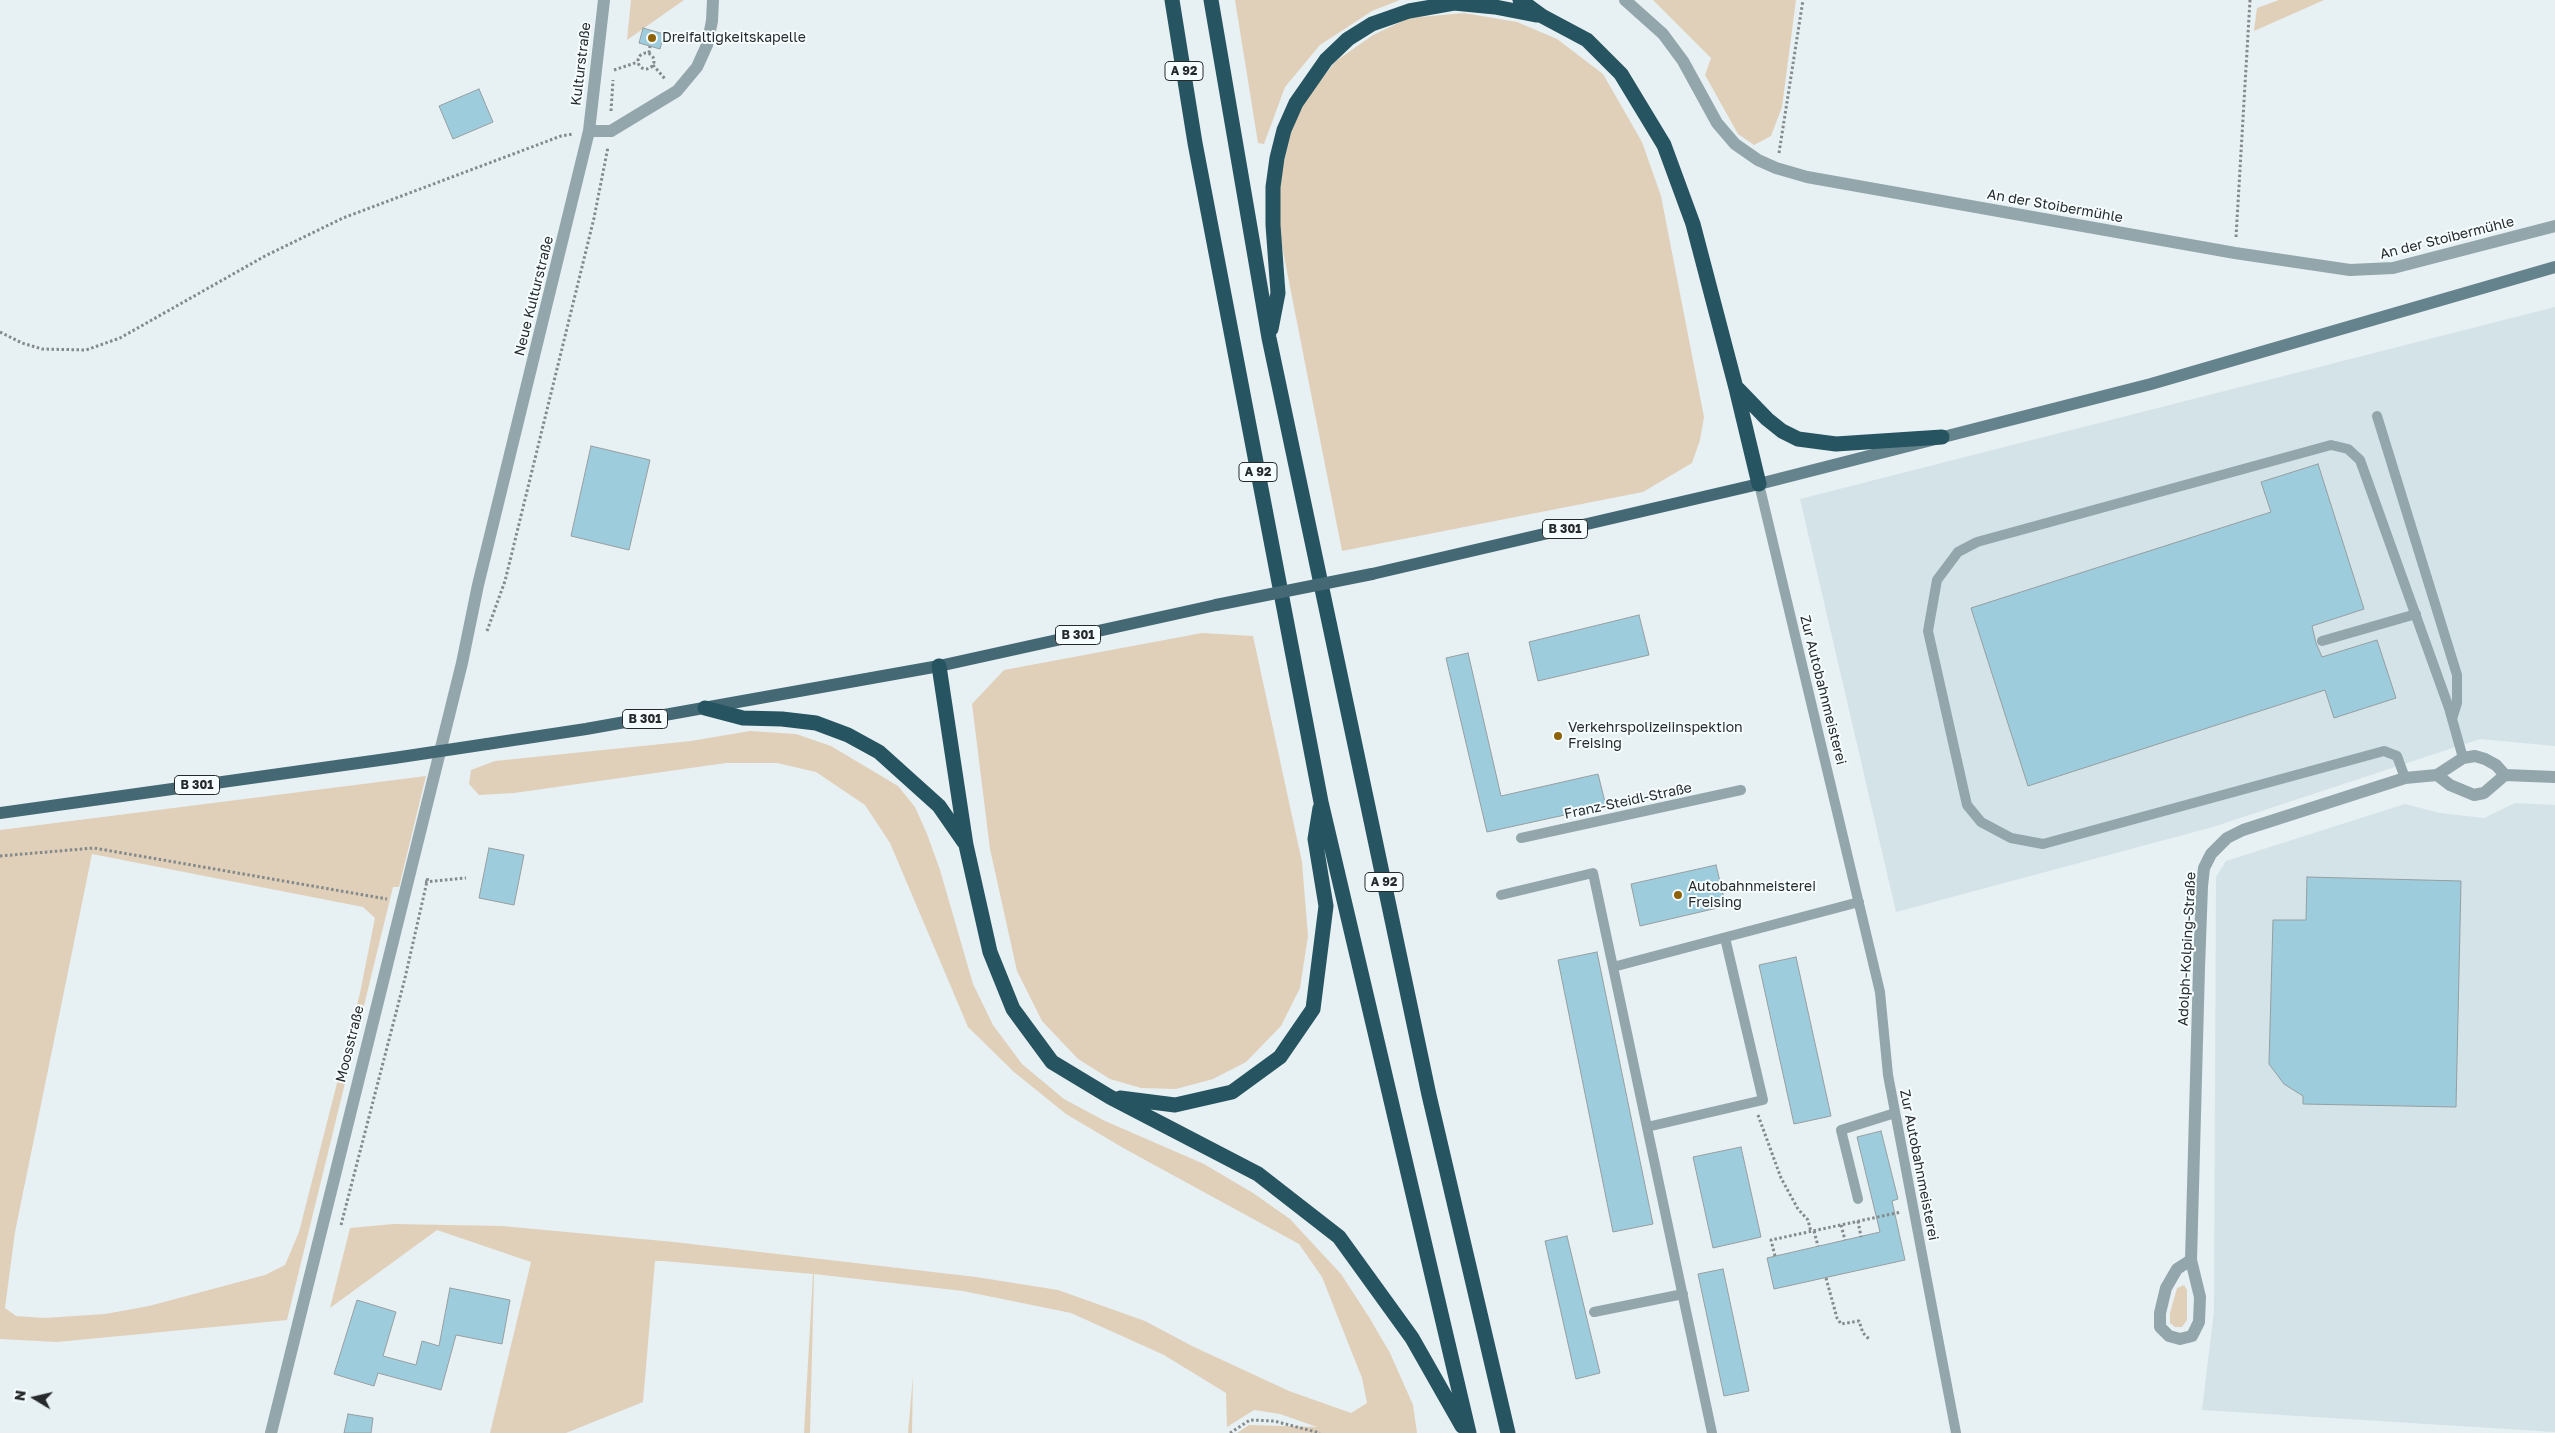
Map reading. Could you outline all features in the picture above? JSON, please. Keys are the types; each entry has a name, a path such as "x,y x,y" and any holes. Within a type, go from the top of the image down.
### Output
{"highway":[{"name":"A 92","path":"1172,0 1195,143 1321,802 1468,1433"},
{"name":"A 92","path":"1211,0 1269,338 1429,1094 1508,1433"},
{"path":"1520,0 1542,16 1587,40 1621,74 1664,145 1693,224 1759,484"},
{"path":"1269,338 1278,292 1273,225 1273,187 1277,158 1284,130 1296,103 1326,60 1348,39 1372,24 1409,11 1454,3 1495,7 1542,16"},
{"path":"1736,388 1767,419 1782,431 1798,439 1836,444 1942,437"},
{"path":"939,666 966,845 990,952 1013,1009 1052,1062 1110,1097 1258,1174 1339,1237 1412,1338 1468,1433"},
{"path":"705,708 743,718 816,723 848,736 879,752 939,806 966,845"},
{"path":"1110,1097 1175,1105 1232,1092 1280,1057 1313,1009 1326,906 1315,839 1321,802"}],"main road":[{"path":"1759,484 2151,384 2555,267"},
{"name":"B 301","path":"0,813 488,744 705,708 939,666 1216,605 1372,574 1759,484"}],"street":[{"name":"Kulturstraße","path":"589,131 604,0"},
{"path":"589,131 611,132 677,91 693,72 707,45 712,21 713,0"},
{"name":"An der Stoibermühle","path":"1624,0 1652,22 1684,61 1725,135 1746,153 1776,168 1807,177 2235,253 2350,270 2393,268 2555,226"},
{"name":"Neue Kulturstraße","path":"462,663 480,576 589,131"},
{"name":"Moosstraße","path":"271,1433 462,663"},
{"path":"2505,775 2496,765 2475,756 2463,758 2437,776 2462,791 2474,795 2484,793 2505,775 2555,777"},
{"name":"Adolph-Kolping-Straße","path":"2191,1260 2177,1269 2166,1288 2160,1313 2160,1327 2169,1336 2180,1339 2192,1336 2200,1322 2200,1297 2191,1260 2201,904 2204,868 2211,854 2227,838 2243,830 2406,778 2437,776"}],"lane":[{"path":"2377,416 2457,675 2457,703 2452,719"},
{"path":"2406,778 2397,756 2384,751 2043,844 2011,838 1982,822 1967,805 1928,631 1936,580 1958,552 1977,542 2331,445 2348,449 2360,460 2416,614 2452,719 2463,758"},
{"name":"Zur Autobahnmeisterei","path":"1759,484 1880,992 1888,1076 1956,1433"},
{"path":"2322,641 2416,614"},
{"name":"Franz-Steidl-Straße","path":"1521,838 1741,790"},
{"path":"1501,895 1593,873 1712,1433"},
{"path":"1613,968 1859,902"},
{"path":"1647,1127 1763,1100 1725,938"},
{"path":"1858,1199 1841,1130 1895,1113"},
{"path":"1594,1312 1683,1294"}],"path":[{"path":"1776,168 1803,0"},
{"path":"2235,253 2250,0"},
{"path":"638,62 645,69 653,65 654,60 649,53 650,46"},
{"path":"638,62 640,55 649,53"},
{"path":"484,637 505,582 594,218 611,132 615,61"},
{"path":"614,70 638,62"},
{"path":"0,332 22,343 42,349 86,350 120,338 264,256 343,218 562,136 589,131"},
{"path":"0,856 94,848 402,902"},
{"path":"407,884 466,878"},
{"path":"1755,1102 1762,1130 1781,1178 1798,1209 1808,1220 1818,1246"},
{"path":"1775,1256 1772,1240 1913,1209"},
{"path":"1858,1221 1861,1236"},
{"path":"1841,1225 1845,1240"},
{"path":"1826,1278 1841,1324 1859,1321 1862,1333 1869,1339"},
{"path":"1230,1433 1250,1420 1274,1420 1320,1433"}],"shaded area":[{"path":"631,0 684,0 627,40"},
{"path":"1235,0 1400,0 1372,11 1320,45 1285,87 1264,144 1258,143"},
{"path":"1653,0 1796,0 1782,107 1771,136 1754,145 1738,134 1705,75 1711,58"},
{"path":"2279,0 2324,0 2254,31 2257,8"},
{"path":"1464,13 1517,22 1557,39 1603,74 1642,142 1661,196 1704,417 1700,440 1692,463 1643,492 1342,551 1280,236 1280,179 1291,131 1307,97 1336,61 1373,35 1409,18"},
{"path":"2555,307 2555,746 2480,739 2213,827 1896,912 1800,499"},
{"path":"1202,633 1253,636 1302,862 1308,936 1300,988 1281,1026 1246,1062 1213,1079 1176,1089 1141,1088 1110,1079 1078,1059 1042,1021 1017,971 990,849 972,704 1004,670"},
{"path":"750,731 796,734 831,746 898,786 915,807 927,834 940,870 973,984 993,1025 1022,1064 1064,1099 1105,1121 1204,1164 1253,1193 1290,1219 1341,1274 1369,1317 1390,1353 1413,1405 1417,1433 1237,1433 1249,1425 1317,1427 1280,1414 1254,1410 1227,1427 1226,1393 1164,1355 1071,1313 963,1291 814,1274 810,1433 804,1433 813,1274 655,1261 643,1402 566,1433 490,1433 531,1262 437,1230 330,1308 350,1228 393,1224 502,1226 674,1242 976,1277 1058,1290 1145,1321 1192,1346 1289,1391 1351,1413 1367,1403 1362,1378 1322,1277 1299,1244 1125,1149 1066,1114 1014,1072 968,1027 890,843 865,805 816,772 777,763 726,763 514,793 479,795 469,784 471,770 495,761 691,741"},
{"path":"426,776 399,887 393,887 287,1320 57,1342 0,1339 0,830","holes":["92,854 363,907 375,918 360,993 299,1232 285,1265 265,1275 149,1306 105,1314 44,1318 16,1316 5,1308 15,1232"]},
{"path":"2515,803 2555,805 2555,1432 2202,1410 2214,1311 2216,877 2226,861 2405,804 2440,813 2484,818"},
{"path":"2184,1285 2187,1290 2187,1320 2182,1327 2175,1327 2170,1323 2170,1313 2177,1288"},
{"path":"913,1376 912,1433 908,1433"}],"building":[{"name":"Dreifaltigkeitskapelle","path":"643,28 664,34 660,49 639,43"},
{"path":"479,89 493,122 453,139 439,106"},
{"path":"591,446 650,460 629,550 571,536"},
{"path":"2318,464 2364,609 2312,626 2316,643 2322,657 2377,640 2396,698 2334,718 2325,690 2028,786 1971,608 2271,512 2261,482"},
{"path":"1639,615 1649,655 1538,681 1529,642"},
{"path":"1468,653 1501,796 1598,774 1606,806 1487,832 1446,658"},
{"path":"489,848 524,855 514,905 479,898"},
{"name":"Autobahnmeisterei Freising","path":"1716,865 1726,906 1640,926 1631,884"},
{"path":"2307,877 2461,881 2456,1107 2303,1104 2303,1096 2284,1084 2269,1064 2273,920 2306,920"},
{"path":"1597,952 1653,1224 1613,1232 1558,960"},
{"path":"1796,957 1831,1116 1794,1124 1759,965"},
{"path":"1881,1131 1898,1199 1892,1201 1905,1260 1774,1289 1767,1258 1880,1232 1857,1137"},
{"path":"1741,1147 1761,1237 1713,1248 1693,1157"},
{"path":"1567,1236 1600,1373 1576,1379 1545,1241"},
{"path":"1723,1269 1749,1391 1724,1396 1698,1274"},
{"path":"450,1288 510,1300 502,1344 456,1335 441,1390 378,1373 374,1386 334,1374 357,1300 396,1312 383,1356 416,1365 422,1341 439,1346"},
{"path":"348,1414 373,1418 371,1433 344,1433"}],"place":[{"name":"Dreifaltigkeitskapelle","path":"652,38"},
{"name":"Verkehrspolizeiinspektion Freising","path":"1558,736"},
{"name":"Autobahnmeisterei Freising","path":"1678,895"}]}
